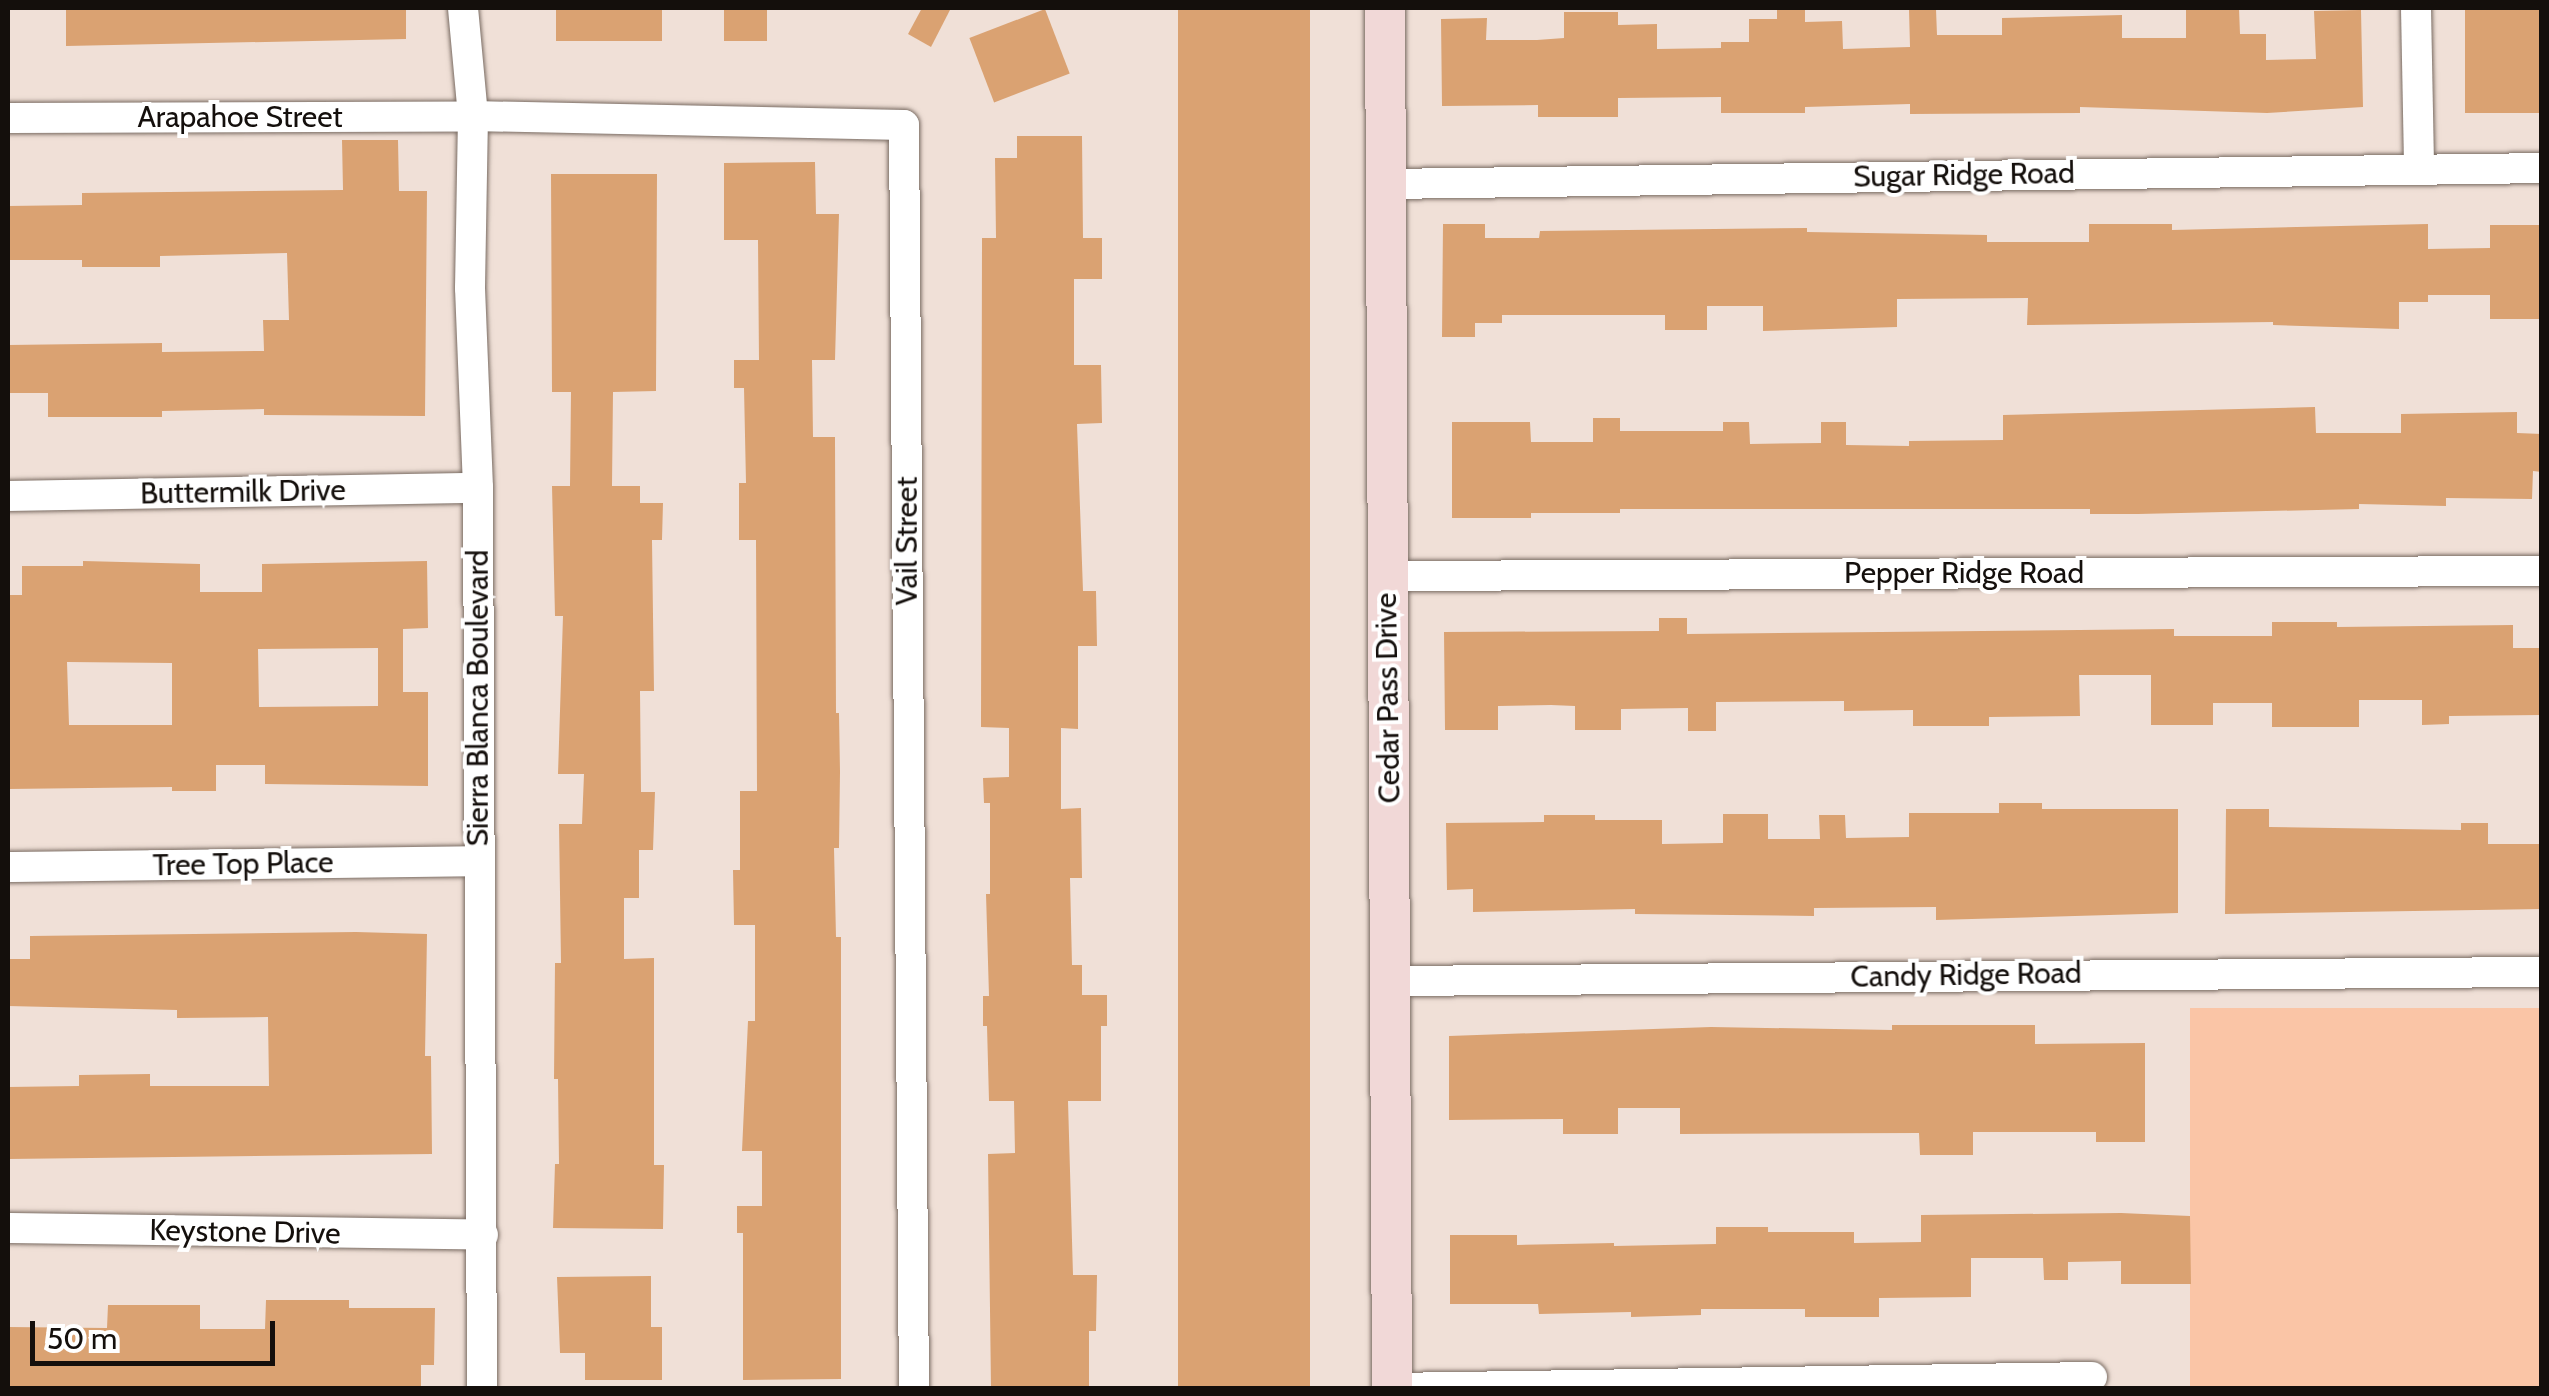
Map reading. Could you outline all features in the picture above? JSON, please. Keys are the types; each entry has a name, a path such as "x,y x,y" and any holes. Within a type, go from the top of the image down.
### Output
{"street":[{"name":"Sierra Blanca Boulevard","path":"463,8 474,116 470,288 478,488 482,1388"},
{"name":"Cedar Pass Drive","path":"1384,8 1392,1388"},
{"path":"2416,8 2419,168"},
{"name":"Arapahoe Street","path":"8,118 474,116"},
{"name":"Vail Street","path":"474,116 904,124 914,1388"},
{"name":"Sugar Ridge Road","path":"1386,184 2542,168"},
{"name":"Buttermilk Drive","path":"8,496 478,488"},
{"name":"Pepper Ridge Road","path":"1387,576 2542,570"},
{"name":"Tree Top Place","path":"8,867 478,861"},
{"name":"Candy Ridge Road","path":"1391,981 2542,972"},
{"name":"Keystone Drive","path":"8,1228 483,1235"},
{"path":"1392,1388 2092,1378"}],"shaded area":[{"path":"2190,1008 2541,1008 2541,1388 2190,1388"}],"building":[{"path":"66,8 406,8 406,39 66,46"},
{"path":"556,8 662,8 662,41 556,41"},
{"path":"724,8 767,8 767,41 724,41"},
{"path":"922,8 951,8 931,47 908,34"},
{"path":"1178,8 1310,8 1310,1388 1178,1388"},
{"path":"1777,8 1805,8 1805,22 1842,21 1843,49 1910,47 1909,9 1936,9 1937,35 2002,35 2002,18 2122,15 2122,38 2186,38 2186,8 2239,8 2240,34 2266,34 2266,60 2316,59 2314,11 2361,10 2363,107 2267,113 2080,107 2080,113 1910,114 1910,104 1805,107 1805,113 1721,113 1721,97 1618,98 1618,117 1538,117 1538,105 1442,106 1441,19 1487,18 1486,40 1537,40 1564,38 1564,12 1618,12 1618,25 1657,24 1657,49 1721,48 1721,42 1749,42 1749,19 1777,19"},
{"path":"2465,8 2542,8 2542,113 2465,113"},
{"path":"1045,9 1070,73 994,102 969,38"},
{"path":"1017,136 1082,136 1083,238 1102,238 1102,279 1074,279 1074,365 1101,365 1102,423 1077,424 1083,591 1096,591 1097,646 1078,646 1078,729 1061,728 1061,809 1081,808 1082,878 1070,878 1072,965 1082,965 1082,995 1107,995 1107,1026 1101,1026 1101,1101 1068,1101 1073,1275 1097,1275 1096,1331 1089,1331 1089,1388 991,1388 988,1154 1015,1153 1014,1101 989,1101 987,1026 983,1026 983,996 989,996 986,894 990,894 990,803 984,803 983,778 1009,777 1009,728 981,727 982,238 996,238 995,158 1017,158"},
{"path":"342,140 398,140 399,191 427,191 425,416 264,415 264,409 162,411 162,417 48,417 48,393 8,393 8,345 162,343 162,352 264,351 263,320 289,320 287,253 160,256 160,267 82,267 82,260 8,260 8,206 82,205 82,193 343,190"},
{"path":"815,162 816,214 839,214 835,360 812,360 813,437 835,437 836,713 840,772 839,848 834,848 836,937 841,937 841,1379 743,1380 743,1233 737,1233 737,1206 762,1206 762,1151 742,1151 748,1021 755,1021 755,925 734,925 733,870 740,870 740,791 757,791 756,540 739,540 739,483 746,483 744,388 734,388 734,360 759,360 758,240 724,240 724,163"},
{"path":"551,174 657,174 656,391 613,392 612,486 640,486 640,503 663,503 662,540 652,540 654,691 640,691 641,792 655,792 653,850 639,850 639,898 624,898 624,959 654,958 654,1165 664,1165 663,1229 553,1228 555,1164 559,1164 558,1079 554,1079 555,963 561,963 559,824 582,824 584,774 558,774 563,616 555,616 552,486 570,486 571,392 552,392"},
{"path":"1443,224 1485,224 1485,238 1539,238 1540,231 1807,228 1807,232 1987,235 1987,242 2089,242 2089,224 2172,224 2172,230 2428,224 2428,249 2490,248 2490,225 2539,225 2539,319 2490,319 2490,295 2428,295 2428,302 2399,302 2399,329 2273,322 2027,325 2028,298 1897,299 1897,327 1763,331 1763,306 1707,306 1707,330 1665,330 1665,315 1502,315 1502,323 1475,323 1475,337 1442,337"},
{"path":"2315,407 2316,433 2401,433 2401,414 2517,412 2517,433 2542,434 2542,472 2533,471 2532,499 2446,498 2446,506 2359,504 2359,509 2138,514 2090,514 2090,509 1620,509 1620,513 1531,513 1531,518 1452,518 1452,422 1530,422 1531,442 1593,442 1593,418 1620,418 1620,431 1723,431 1723,422 1749,422 1750,444 1821,443 1821,422 1846,422 1846,445 1909,446 1909,441 2003,440 2003,415"},
{"path":"83,561 200,564 200,592 262,592 262,564 427,561 428,628 403,629 403,692 428,692 428,786 265,784 265,765 216,765 216,791 172,791 172,787 8,789 8,595 22,595 22,566 83,566","holes":["378,648 378,706 259,707 258,649","67,662 172,663 172,725 69,725"]},
{"path":"1659,618 1687,618 1687,634 2174,629 2174,636 2272,636 2272,622 2337,622 2337,627 2513,625 2513,648 2540,648 2541,715 2449,716 2449,724 2422,725 2422,700 2359,700 2359,727 2272,727 2272,703 2213,703 2213,725 2151,725 2151,675 2079,675 2080,716 1989,717 1989,726 1913,726 1913,710 1844,711 1844,701 1716,702 1716,731 1688,731 1688,708 1621,709 1621,730 1575,730 1575,706 1551,705 1498,706 1498,730 1445,730 1444,632 1659,631"},
{"path":"1999,803 2042,803 2042,809 2178,809 2178,913 1936,920 1936,907 1814,908 1814,916 1635,914 1635,909 1473,912 1473,889 1447,890 1446,823 1544,822 1544,815 1595,815 1595,820 1662,820 1662,844 1723,843 1723,814 1768,814 1768,839 1820,839 1819,815 1845,815 1846,838 1909,837 1909,813 1999,813"},
{"path":"2226,809 2269,809 2269,827 2461,830 2461,823 2488,823 2488,844 2542,844 2542,909 2225,914"},
{"path":"427,934 425,1056 431,1056 432,1154 8,1159 8,1087 79,1086 79,1075 150,1074 150,1086 269,1086 268,1017 177,1018 177,1010 8,1006 8,959 30,959 30,936"},
{"path":"1892,1025 2035,1025 2035,1044 2145,1043 2145,1142 2096,1142 2096,1132 1973,1132 1973,1155 1920,1155 1919,1133 1680,1134 1680,1108 1618,1108 1618,1134 1563,1134 1563,1119 1449,1120 1449,1036 1711,1027 1892,1030"},
{"path":"1921,1215 2190,1216 2191,1284 2121,1284 2121,1261 2068,1262 2068,1280 2044,1280 2043,1258 1971,1258 1971,1297 1879,1298 1879,1317 1805,1317 1805,1309 1701,1309 1701,1315 1631,1317 1631,1312 1539,1314 1538,1304 1450,1304 1450,1235 1517,1235 1517,1245 1716,1244 1716,1227 1768,1227 1768,1232 1854,1232 1854,1243 1921,1242"},
{"path":"651,1276 651,1327 662,1327 662,1380 585,1380 585,1353 560,1353 557,1277"},
{"path":"266,1300 349,1300 349,1308 435,1308 434,1365 421,1365 421,1388 8,1388 8,1327 107,1328 108,1305 200,1305 200,1329 265,1329"}]}
